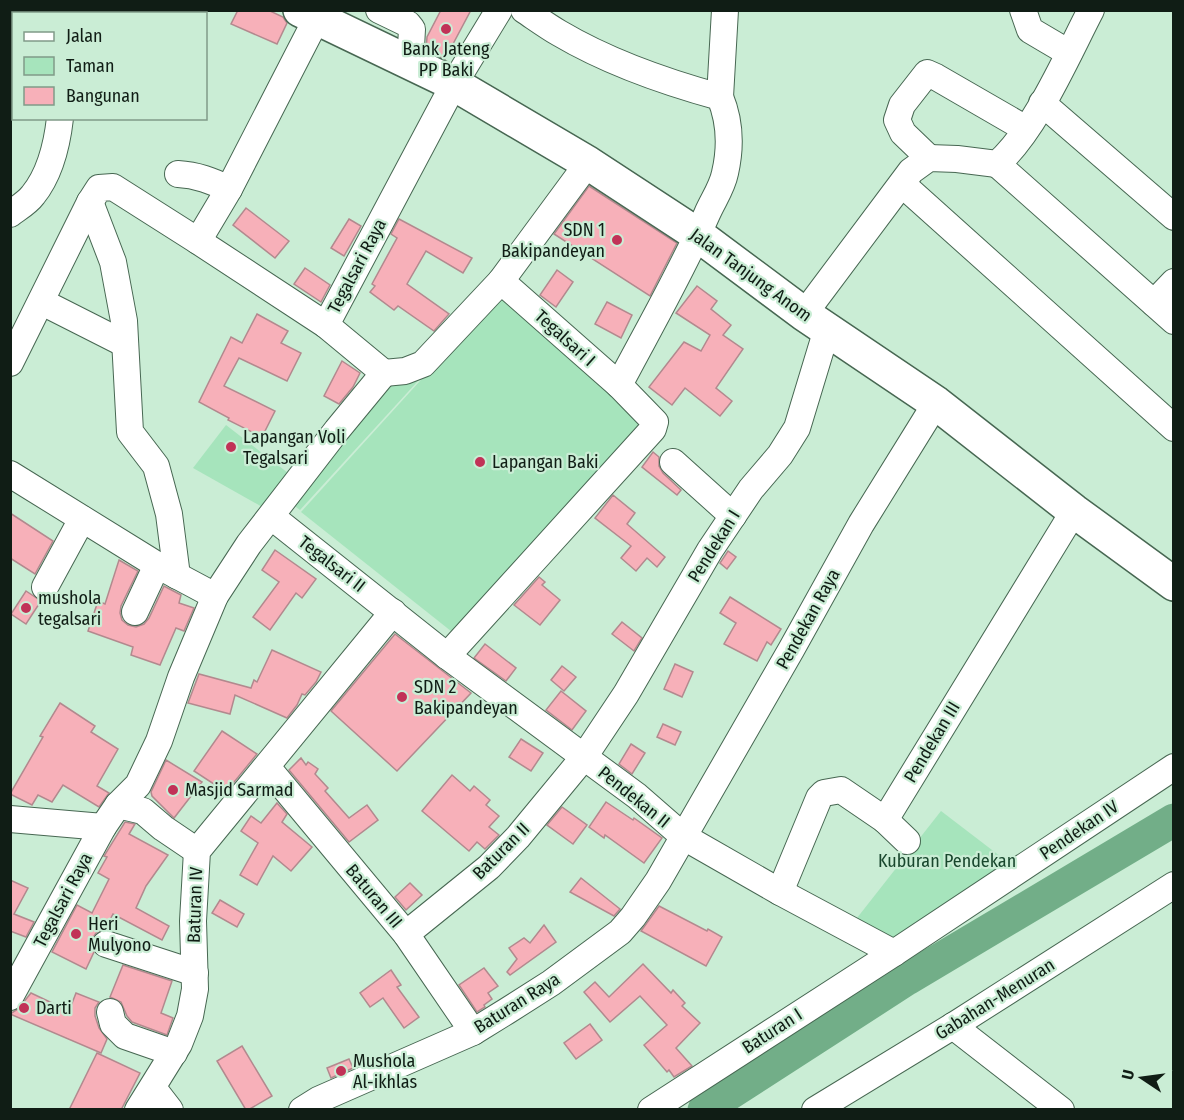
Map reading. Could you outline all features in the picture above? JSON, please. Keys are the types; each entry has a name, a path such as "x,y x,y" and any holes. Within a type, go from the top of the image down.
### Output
{"main road":[{"name":"Jalan Tanjung Anom","path":"320,16 454,84 588,163 698,235 815,322 936,403 1074,511 1173,584"}],"street":[{"path":"379,10 408,24 412,29 411,46 406,61"},
{"name":"Tegalsari Raya","path":"10,997 103,827 118,805 138,785 159,741 215,596 249,544 384,373 326,325 454,84 499,10"},
{"path":"524,10 560,33 624,64 688,88 720,97"},
{"path":"619,385 698,235 722,184 727,165 729,129 720,97 725,10"},
{"path":"1023,10 1030,30 1069,53"},
{"path":"997,164 1008,154 1042,103 1091,10"},
{"path":"198,241 229,189 320,16"},
{"path":"929,158 903,133 897,120 902,105 927,73 1026,129"},
{"path":"1042,103 1173,217"},
{"path":"10,214 32,196 45,174 57,143 60,120"},
{"path":"815,322 911,171 929,158 997,164 1173,321"},
{"path":"384,373 405,372 423,364 501,281 588,163"},
{"path":"178,174 200,177 229,189"},
{"path":"902,184 1173,428"},
{"path":"10,363 99,188 113,187 326,325"},
{"path":"90,202 113,262 124,321 130,432 156,466 170,514 167,571 135,612"},
{"name":"Tegalsari I","path":"447,656 653,429 655,422 619,385 501,281"},
{"path":"1154,303 1173,282"},
{"path":"42,302 125,344"},
{"name":"Pendekan I","path":"584,757 626,694 704,560 797,428 815,322"},
{"name":"Pendekan Raya","path":"684,837 861,524 936,403"},
{"path":"673,462 733,516"},
{"path":"10,474 167,571 215,596"},
{"name":"Pendekan III","path":"885,820 1074,511"},
{"name":"Tegalsari II","path":"272,517 393,612"},
{"path":"45,587 82,519"},
{"name":"Pendekan II","path":"393,612 447,656 637,796 684,837 894,953"},
{"name":"Baturan IV","path":"138,1110 174,1053 190,1016 195,988 193,921 197,851 393,612"},
{"name":"Baturan II","path":"406,934 489,867 518,837 584,757"},
{"name":"Baturan III","path":"267,767 406,934 473,1032"},
{"name":"Pendekan IV","path":"894,953 1173,767"},
{"path":"138,785 143,811"},
{"path":"780,892 819,798 824,793 841,790 885,820 907,841"},
{"path":"118,805 143,811 197,851"},
{"path":"10,819 103,827"},
{"name":"Baturan Raya","path":"302,1110 318,1100 473,1032 551,983 620,932 658,881 684,837"},
{"name":"Gabahan-Menuran","path":"815,1110 953,1026 1173,885"},
{"path":"106,944 195,973"},
{"name":"Baturan I","path":"651,1110 894,953"},
{"path":"110,1012 112,1024 126,1036 174,1053"},
{"path":"953,1026 1061,1110"},
{"path":"153,1088 170,1110"}],"green space":[{"name":"Lapangan Baki","path":"508,284 656,412 461,639 301,512"},
{"path":"428,370 300,510 292,504 391,381"},
{"name":"Lapangan Voli Tegalsari","path":"226,425 292,476 264,508 193,468"},
{"name":"Kuburan Pendekan","path":"941,811 1009,863 893,941 857,918"}],"building":[{"path":"238,10 268,10 283,17 287,23 277,44 231,24"},
{"name":"Bank Jateng PP Baki","path":"441,10 471,10 445,59 426,50 427,37"},
{"name":"SDN 1 Bakipandeyan","path":"589,186 677,243 650,296 554,234"},
{"path":"246,208 289,241 275,258 233,225"},
{"path":"349,219 361,226 344,256 331,248"},
{"path":"399,219 472,258 463,273 426,251 407,284 449,314 434,331 398,306 394,310 370,292 397,238 391,234"},
{"path":"305,268 330,285 321,302 294,284"},
{"path":"557,270 573,282 556,307 540,295"},
{"path":"697,286 717,301 711,309 731,325 723,335 743,349 716,388 732,401 720,416 685,388 672,405 649,387 684,342 701,351 710,335 676,313"},
{"path":"607,302 632,315 621,338 595,324"},
{"path":"257,314 288,331 281,343 301,353 287,381 239,358 224,386 275,411 262,437 199,402 231,337 242,343"},
{"path":"342,361 360,373 353,387 339,404 324,396"},
{"path":"653,452 659,457 659,466 663,473 681,490 677,495 642,467"},
{"path":"613,495 635,513 627,524 665,557 657,567 647,558 636,571 621,558 631,546 595,518"},
{"path":"10,513 53,541 35,574 10,558"},
{"path":"275,550 316,579 302,598 296,593 270,630 253,617 279,582 262,570"},
{"path":"728,551 736,557 727,569 720,563"},
{"path":"119,560 138,571 121,606 122,620 128,625 136,627 144,624 164,586 181,595 179,603 194,608 184,631 176,628 160,665 131,655 133,647 88,631 98,601 105,604"},
{"path":"539,577 545,582 542,585 560,600 540,625 514,605"},
{"name":"mushola tegalsari","path":"26,591 41,601 26,624 11,614"},
{"path":"730,597 781,629 771,645 767,642 757,661 724,644 736,623 720,613"},
{"path":"622,622 642,638 634,651 612,634"},
{"name":"SDN 2 Bakipandeyan","path":"395,634 471,693 397,771 331,711"},
{"path":"485,644 516,668 506,681 474,658"},
{"path":"272,650 321,672 305,695 302,694 287,718 235,695 230,714 188,703 199,674 251,688 254,680 257,682"},
{"path":"675,664 693,672 682,697 664,689"},
{"path":"562,666 576,677 564,691 551,680"},
{"path":"561,691 586,711 572,730 546,710"},
{"path":"60,703 95,726 91,732 118,749 97,786 109,793 99,807 63,785 52,802 38,795 32,805 10,794"},
{"path":"663,724 681,732 675,745 657,737"},
{"path":"222,731 257,754 226,792 194,771"},
{"path":"521,739 543,753 531,771 509,757"},
{"path":"631,744 645,753 632,774 619,764"},
{"path":"301,758 306,765 308,762 318,769 315,774 328,788 325,791 349,818 367,805 378,820 349,842 289,770"},
{"name":"Masjid Sarmad","path":"166,760 202,782 174,818 152,796 151,792"},
{"path":"452,775 470,791 474,786 490,800 486,805 499,816 489,827 499,835 485,849 477,842 469,851 422,811"},
{"path":"606,802 662,838 644,863 605,835 604,838 589,827"},
{"path":"277,803 287,814 282,822 312,847 291,871 273,856 257,885 240,875 258,843 241,831 251,816 261,823"},
{"path":"562,807 587,825 573,844 547,825"},
{"path":"125,822 135,824 129,834 168,855 146,886 136,908 169,926 162,940 113,914 105,929 96,933 92,939 91,947 94,952 86,969 52,952 77,905 92,913 109,879 98,873 107,857 104,856"},
{"path":"581,878 620,909 614,916 570,892"},
{"path":"10,880 28,888 14,914 34,922 26,937 10,931"},
{"path":"410,883 422,895 406,910 395,897"},
{"path":"220,900 244,914 237,927 212,913"},
{"path":"659,906 722,937 706,966 641,931"},
{"path":"544,925 556,942 510,975 507,972 517,959 509,948 524,938 530,943"},
{"path":"643,964 671,993 673,990 685,1003 682,1006 700,1023 676,1048 692,1066 674,1077 644,1045 667,1025 640,996 610,1022 584,992 595,982 609,997"},
{"path":"123,965 172,981 161,1013 173,1018 167,1035 132,1022 121,1002 110,997"},
{"path":"484,968 498,986 488,993 492,999 477,1012 459,985"},
{"path":"391,970 401,985 397,987 419,1017 404,1028 383,998 370,1007 360,993"},
{"path":"31,993 69,1011 76,993 99,1002 95,1008 95,1016 99,1028 107,1039 101,1053 10,1014 18,1009"},
{"path":"590,1024 602,1040 576,1059 564,1043"},
{"path":"242,1046 272,1096 248,1110 217,1061"},
{"path":"97,1053 140,1073 121,1110 69,1110"},
{"name":"Mushola Al-ikhlas","path":"349,1059 353,1068 331,1078 327,1068"}],"waterway":[{"path":"704,1110 907,979 1174,820"}],"place":[{"name":"Bank Jateng PP Baki","path":"446,29"},
{"name":"SDN 1 Bakipandeyan","path":"617,240"},
{"name":"Lapangan Voli Tegalsari","path":"231,447"},
{"name":"Lapangan Baki","path":"480,462"},
{"name":"mushola tegalsari","path":"26,608"},
{"name":"SDN 2 Bakipandeyan","path":"402,697"},
{"name":"Masjid Sarmad","path":"173,790"},
{"name":"Heri Mulyono","path":"76,934"},
{"name":"Darti","path":"24,1008"},
{"name":"Mushola Al-ikhlas","path":"341,1071"}]}
